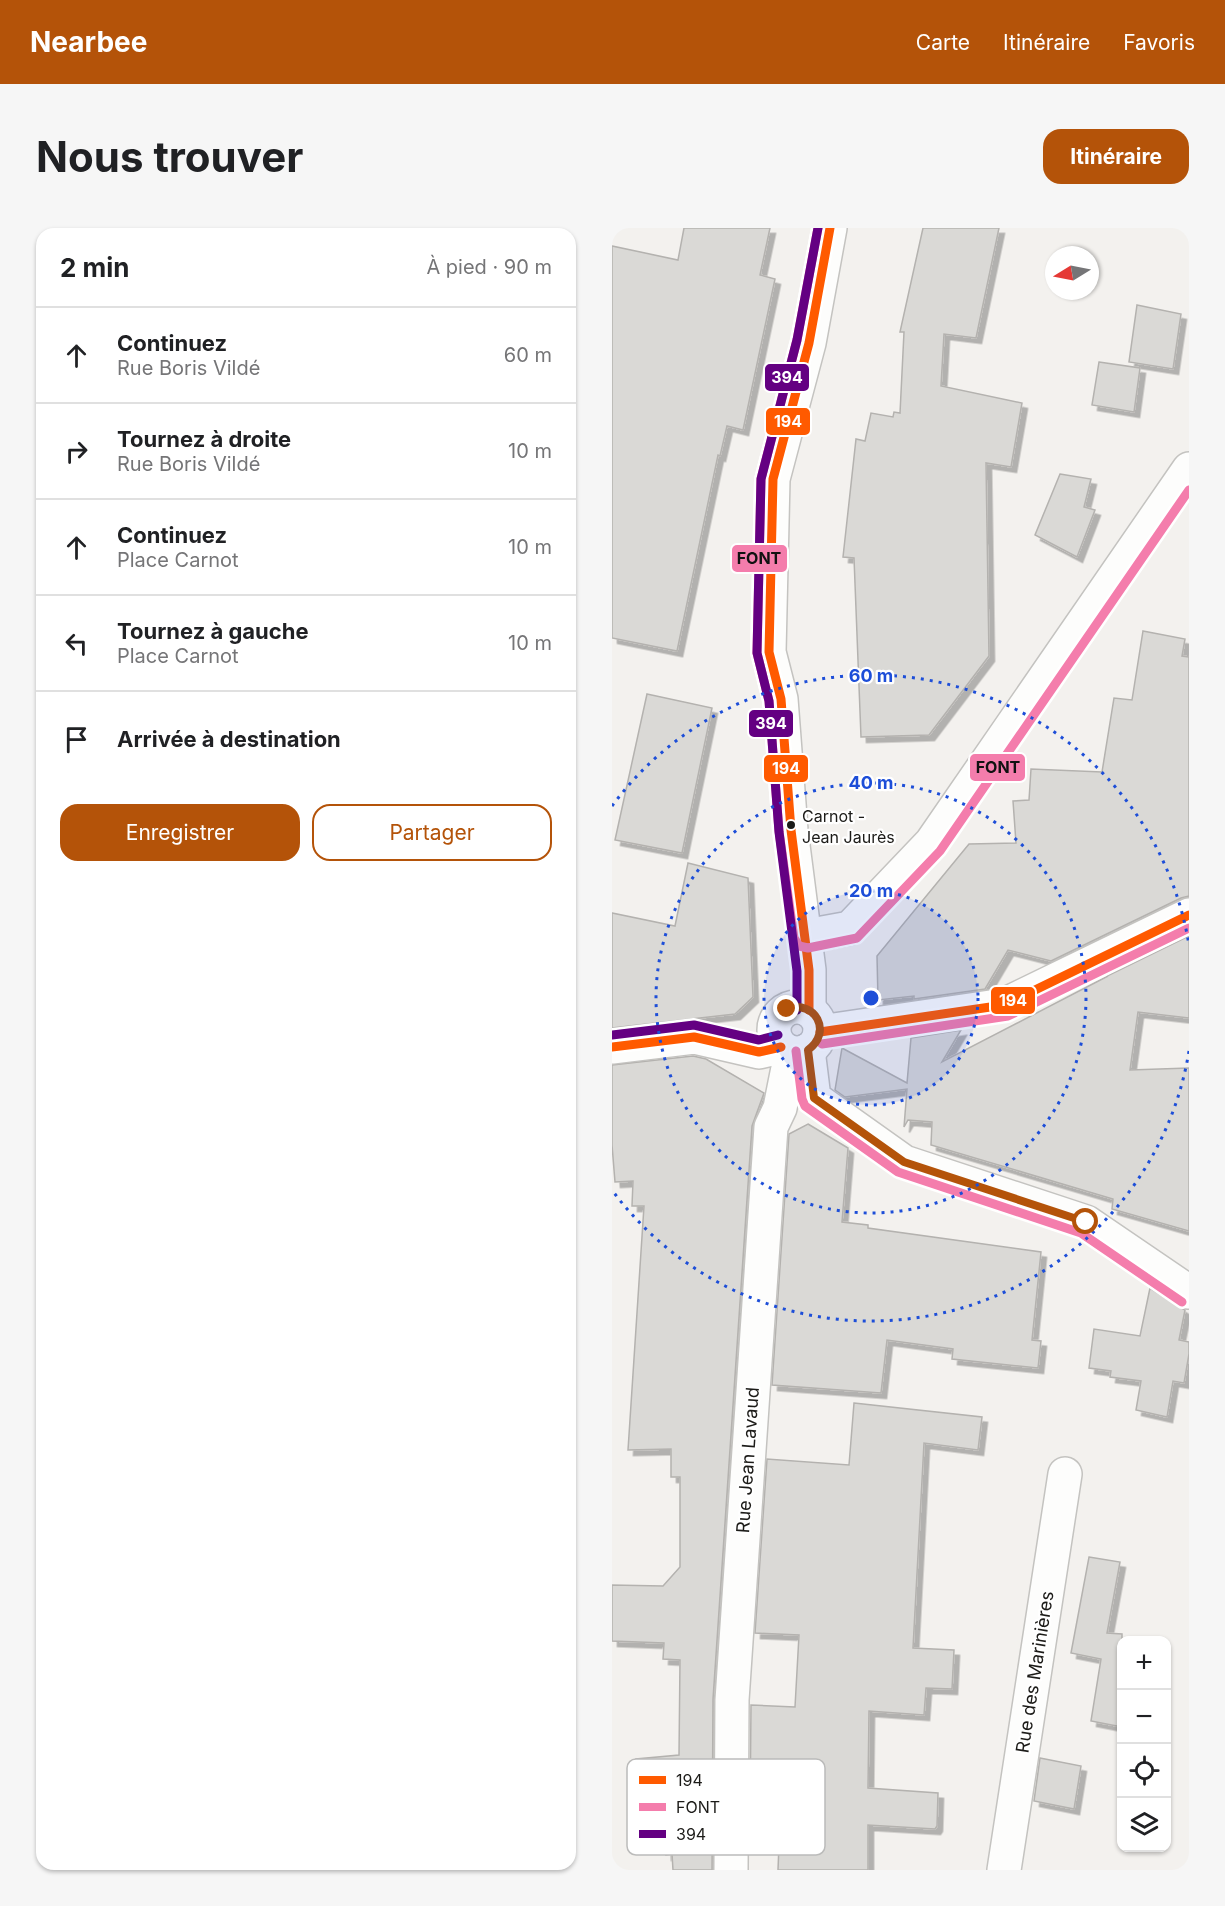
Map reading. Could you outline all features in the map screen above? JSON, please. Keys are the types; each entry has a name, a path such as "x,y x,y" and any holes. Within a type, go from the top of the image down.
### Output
{"street":[{"path":"830,228 809,343 773,479 769,652 781,699 791,830 806,936 809,970 802,1038 814,1098 904,1162 1086,1222 1189,1292"},
{"path":"806,936 850,928 931,843 1189,469"},
{"path":"612,1047 694,1037 759,1052 802,1038 1004,1005 1189,915"},
{"name":"Rue Jean Lavaud","path":"732,1759 733,1688 771,1127 780,1108 802,1038"},
{"path":"780,1108 814,1098"},
{"name":"Rue des Marinières","path":"1004,1870 1065,1474"},
{"name":"Rue Jean Lavaud","path":"731,1855 731,1870"}],"building":[{"path":"684,228 770,228 760,275 775,279 743,430 727,426 720,456 718,455 677,651 612,638 612,246 678,260"},
{"path":"923,228 999,228 976,338 944,334 941,386 1022,403 1011,467 986,463 989,656 929,735 861,737 854,558 843,557 856,439 865,441 871,413 893,417 894,412 900,413 904,332 900,332"},
{"path":"1137,305 1181,314 1173,369 1129,362"},
{"path":"1099,362 1140,368 1134,412 1092,405"},
{"path":"1060,474 1091,479 1084,507 1095,510 1077,557 1035,535"},
{"path":"1143,631 1185,639 1182,656 1189,657 1189,896 1051,961 1008,950 985,989 914,999 914,996 878,1000 877,956 969,844 1016,843 1013,801 1029,800 1031,769 1102,772 1114,698 1132,700"},
{"path":"647,694 712,708 682,853 615,840"},
{"path":"688,863 748,878 753,997 735,1014 612,1028 612,913 675,926"},
{"path":"1189,936 1189,1018 1138,1012 1130,1070 1189,1068 1189,1231 1112,1209 1113,1199 931,1145 932,1122 908,1120 904,1127 907,1089 845,1097 835,1090 842,1048 907,1083 911,1038 961,1030 942,1062"},
{"path":"693,1056 706,1059 764,1093 752,1126 713,1699 713,1759 636,1759 679,1755 680,1660 663,1659 664,1643 612,1641 612,1585 663,1586 680,1567 680,1477 671,1477 671,1449 628,1450 644,1206 632,1206 633,1181 615,1182 612,1145 612,1065"},
{"path":"808,1124 848,1148 842,1222 868,1225 868,1228 1041,1252 1032,1340 1041,1341 1038,1368 952,1359 953,1349 887,1340 881,1393 772,1385 789,1134"},
{"path":"1150,1288 1185,1310 1179,1340 1189,1342 1189,1354 1184,1383 1173,1381 1167,1417 1136,1410 1141,1381 1110,1377 1111,1371 1089,1368 1094,1329 1140,1336"},
{"path":"854,1403 982,1417 978,1450 924,1443 913,1648 954,1650 952,1689 926,1688 924,1715 869,1711 868,1788 938,1793 937,1826 935,1829 868,1825 868,1870 778,1870 779,1855 825,1855 825,1759 751,1759 751,1705 795,1707 799,1635 755,1633 767,1459 849,1465"},
{"path":"1089,1557 1120,1562 1107,1633 1122,1634 1122,1636 1117,1636 1117,1726 1091,1721 1101,1659 1071,1653"},
{"path":"1040,1758 1081,1766 1074,1809 1034,1801"},
{"path":"672,1855 712,1855 712,1870 673,1870"}],"transit line":[{"name":"FONT","path":"818,228 797,340 761,479 757,653 769,701 779,831 794,938 799,946 808,948 857,938 940,851 1189,490"},
{"name":"394","path":"797,1010 797,971 779,832 769,701 757,653 761,479 797,340 818,228"},
{"name":"194","path":"809,1010 809,970 791,830 781,699 769,652 773,479 809,343 830,228"},
{"name":"194","path":"820,1032 1004,1005 1189,915"},
{"name":"FONT","path":"822,1044 1008,1016 1189,928"},
{"name":"394","path":"612,1035 694,1025 759,1040 778,1035"},
{"name":"194","path":"612,1047 694,1037 759,1052 781,1047"},
{"name":"FONT","path":"796,1051 802,1099 805,1106 898,1172 1081,1233 1182,1302"}],"place":[{"name":"Carnot - Jean Jaurès","path":"791,825"}],"route":[{"path":"787,1009 801,1007 808,1010 813,1013 819,1023 820,1036 813,1047 808,1050 814,1098 904,1162 1086,1222"}]}
